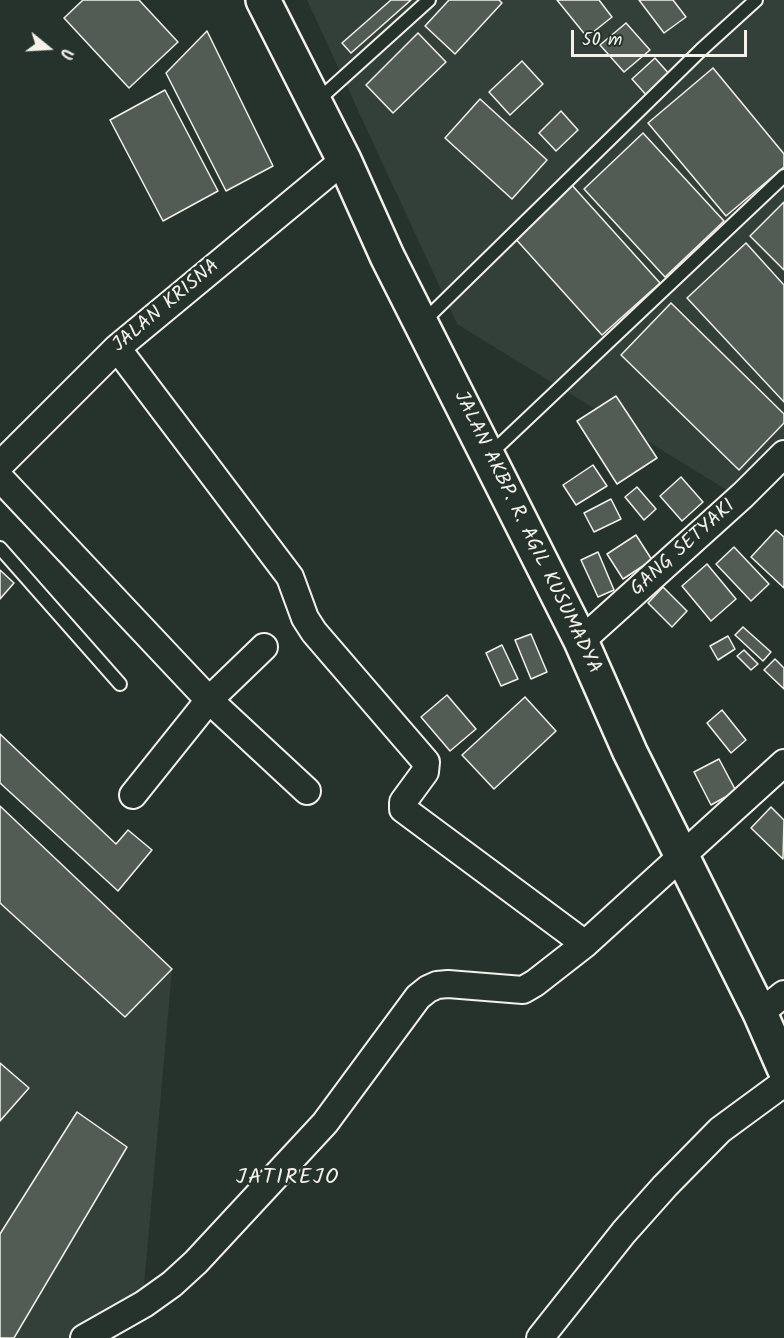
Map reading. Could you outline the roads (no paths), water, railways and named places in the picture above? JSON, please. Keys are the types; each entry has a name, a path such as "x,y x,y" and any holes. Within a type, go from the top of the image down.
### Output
{"main road":[{"name":"JALAN AKBP. R. AGIL KUSUMADYA","path":"263,0 344,160 387,256 581,641 630,752 683,856 772,1004 784,1068"}],"street":[{"name":"JALAN KRISNA","path":"0,465 117,348 344,160"},
{"path":"117,348 290,577 305,618 314,632 426,762 425,772 403,802 402,809 585,944"},
{"name":"GANG SETYAKI","path":"581,641 743,495 784,454"},
{"path":"0,478 209,700 307,791"},
{"path":"133,795 209,700 264,647"},
{"path":"84,1338 144,1304 172,1284 196,1262 325,1123 418,997 437,985 523,990 535,983 585,944 784,763"},
{"path":"540,1338 624,1232 665,1186 720,1130 784,1083"}],"lane":[{"path":"315,102 429,0"},
{"path":"422,323 700,50 756,0"},
{"path":"489,455 784,176"},
{"path":"0,548 120,684"}],"district":[{"name":"JATIREJO","path":"288,1179"}]}
